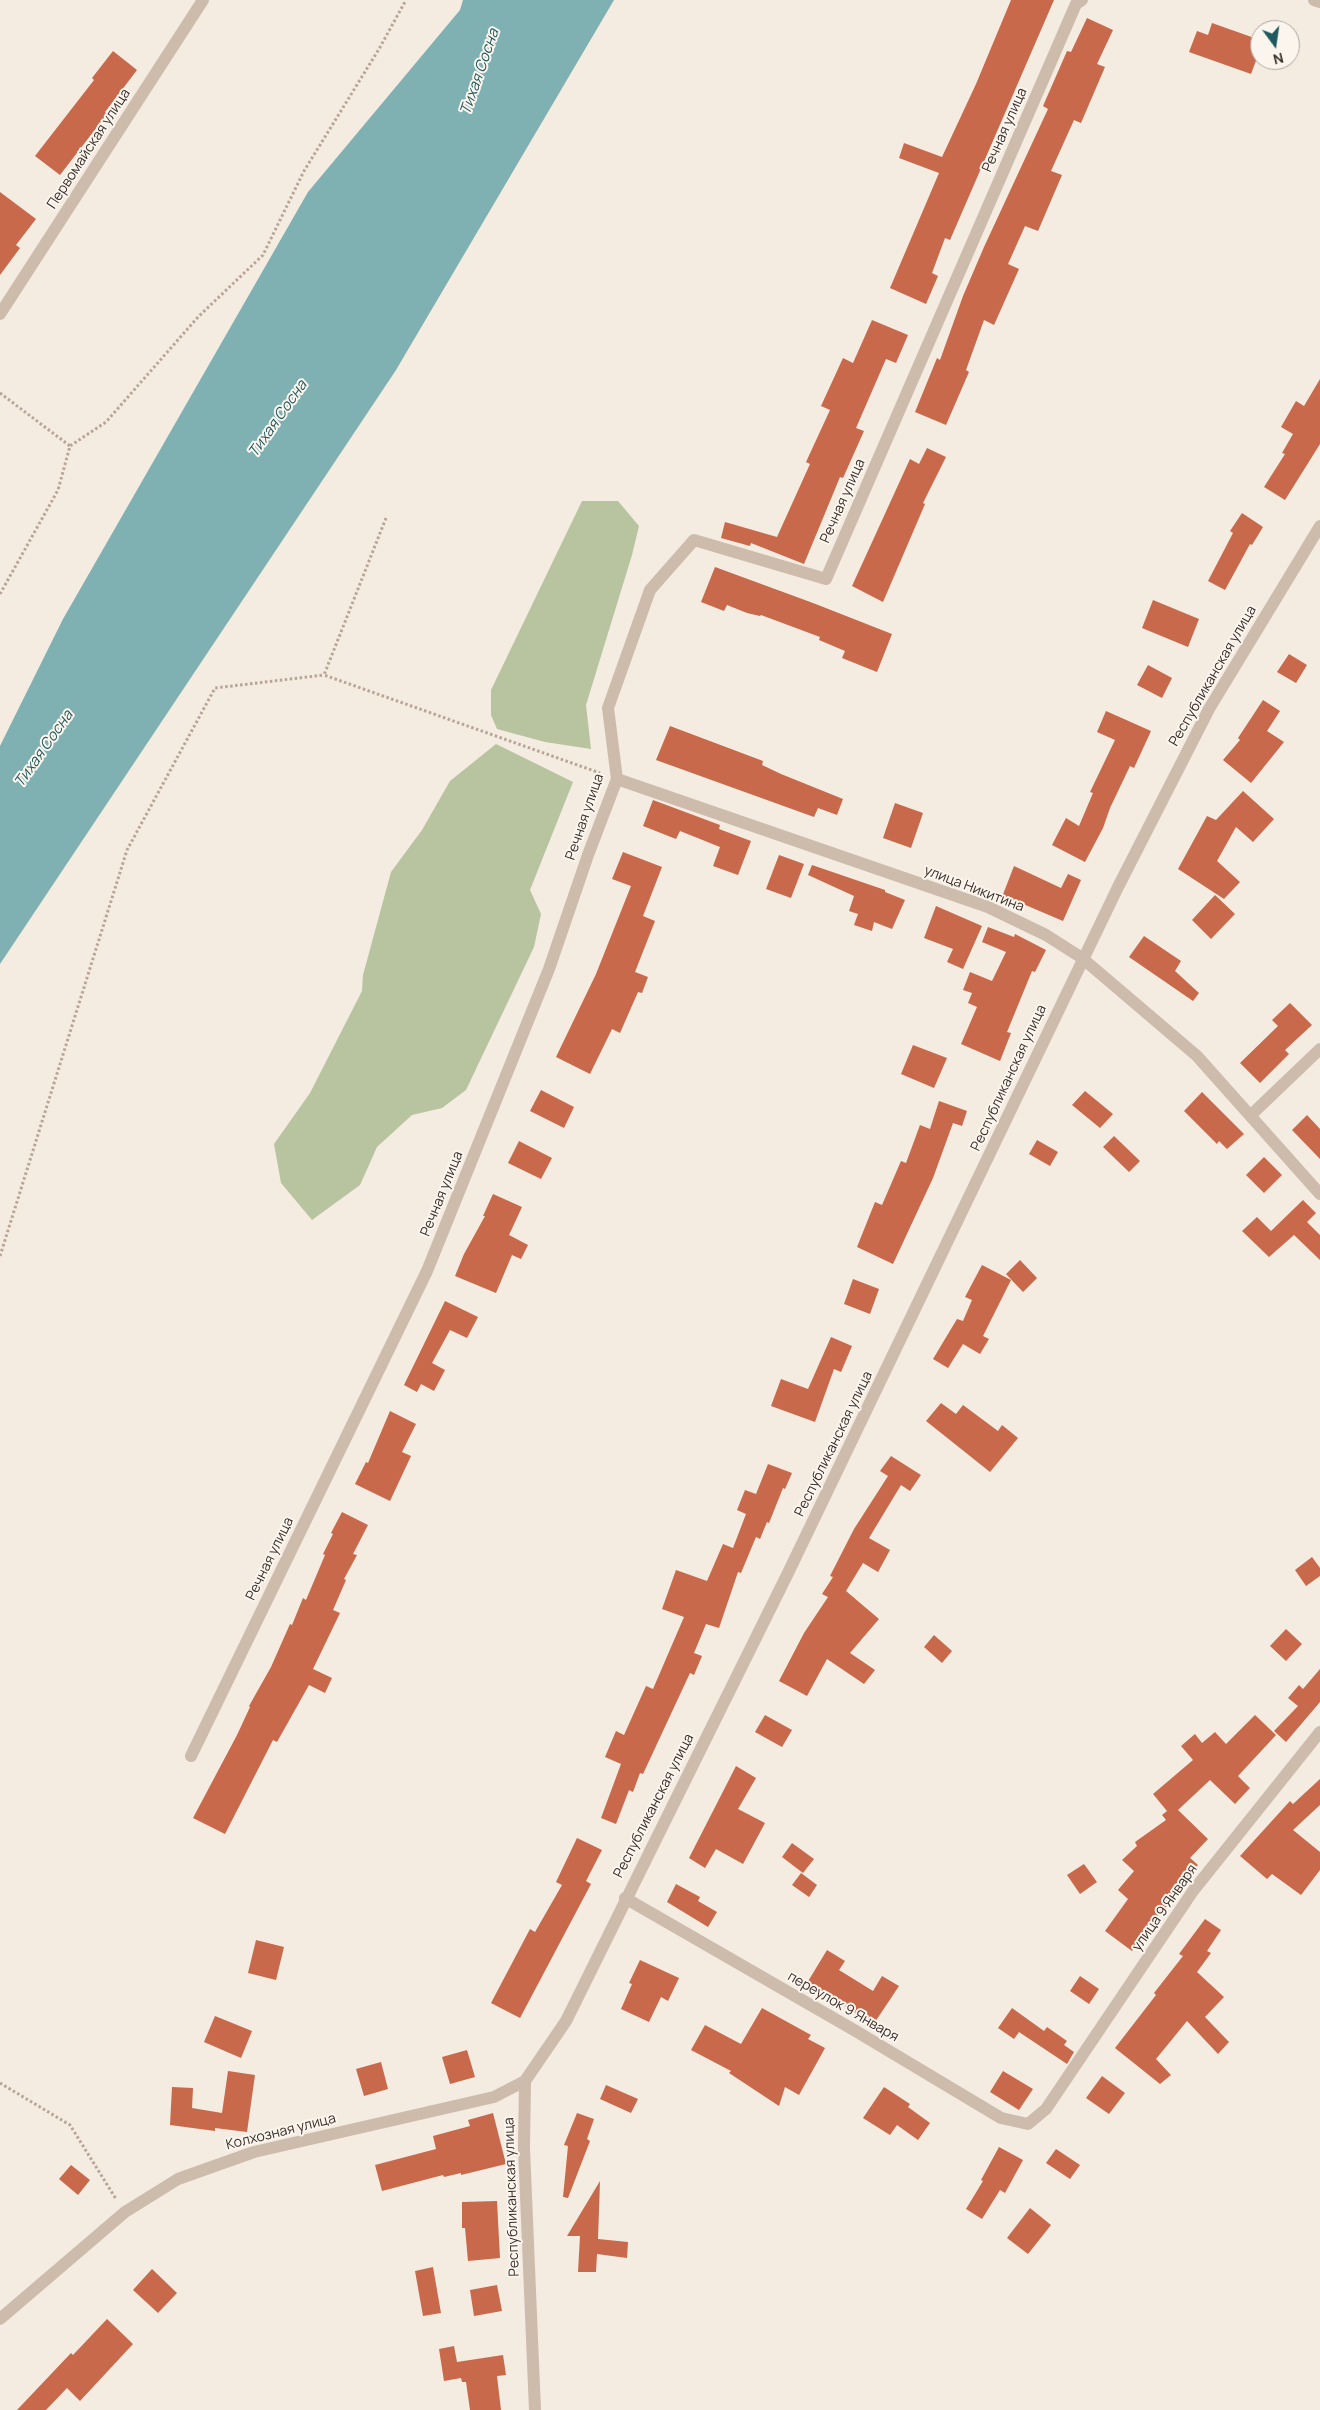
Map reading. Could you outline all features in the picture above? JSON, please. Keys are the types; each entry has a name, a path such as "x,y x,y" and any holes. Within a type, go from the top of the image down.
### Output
{"street":[{"name":"Первомайская улица","path":"0,314 204,0"},
{"name":"Речная улица","path":"191,1756 427,1272 550,970 588,855 617,779 608,708 650,590 694,540 826,579 1076,4 1082,0"},
{"path":"1314,0 1320,2"},
{"name":"Республиканская улица","path":"536,2410 524,2148 525,2081 566,2021 625,1898 788,1573 1082,958 1209,708 1320,526"},
{"name":"улица Никитина","path":"617,779 988,907 1046,935 1082,958 1197,1056 1320,1194"},
{"path":"1251,1115 1320,1049"},
{"name":"улица 9 Января","path":"1046,2109 1193,1891 1320,1732"},
{"name":"переулок 9 Января","path":"625,1898 1001,2118 1028,2124 1046,2109"},
{"name":"Колхозная улица","path":"0,2319 124,2212 178,2179 254,2152 494,2097 525,2081"}],"path":[{"path":"0,594 58,490 70,446 106,422 198,317 263,255 304,171 379,49 406,0"},
{"path":"0,393 70,446"},
{"path":"324,676 386,518"},
{"path":"0,1256 128,850 215,688 324,676 617,779"},
{"path":"0,2084 70,2124 124,2212"}],"green space":[{"path":"582,501 618,501 639,526 632,555 586,705 591,749 545,742 497,729 491,715 491,690"},
{"path":"496,744 573,782 530,890 541,914 534,947 466,1090 442,1108 412,1115 377,1147 360,1185 312,1220 281,1183 274,1144 310,1093 362,991 363,975 391,872 422,830 450,781"}],"water":[{"name":"Тихая Сосна","path":"463,0 614,0 396,370 0,964 0,746 63,619 308,192 460,10"}],"building":[{"path":"1011,0 1054,0 950,240 945,238 932,273 938,276 926,304 890,288 939,173 899,158 904,143 942,157 976,84"},
{"path":"1087,18 1113,30 1097,64 1105,67 1081,123 1074,120 1051,171 1062,175 1038,231 1025,226 1008,264 1019,269 994,325 984,320 966,370 969,372 946,425 915,412 937,358 940,360 963,296 984,247 1048,109 1043,106 1067,51 1071,52"},
{"path":"1212,23 1250,36 1250,70 1252,70 1251,74 1189,52 1197,31 1208,35"},
{"path":"113,51 137,70 105,112 107,114 60,175 35,156 94,80 92,78"},
{"path":"0,192 36,219 16,245 20,248 0,275"},
{"path":"872,320 908,335 896,363 886,359 856,428 864,431 843,478 840,477 804,564 751,543 750,546 721,538 725,522 777,537 810,464 806,462 830,410 821,406 843,358 853,363"},
{"path":"1320,379 1320,444 1285,500 1264,487 1285,454 1282,453 1293,434 1281,427 1296,401 1304,406"},
{"path":"927,448 946,457 923,503 925,504 883,602 852,586 910,459 919,464"},
{"path":"1242,513 1263,527 1252,545 1250,544 1225,590 1208,581 1233,533 1230,531"},
{"path":"715,567 892,634 877,672 842,658 845,651 819,640 820,637 761,615 747,613 727,605 724,611 701,602"},
{"path":"1153,600 1199,619 1188,647 1142,628"},
{"path":"1289,654 1307,665 1296,683 1277,672"},
{"path":"1148,665 1172,678 1162,698 1137,685"},
{"path":"1263,700 1280,711 1267,731 1284,742 1251,783 1223,760 1240,740 1238,738"},
{"path":"1106,711 1151,731 1134,768 1130,766 1110,808 1103,828 1085,862 1052,845 1066,818 1079,826 1093,793 1090,792 1115,740 1097,732"},
{"path":"670,726 763,761 762,765 843,799 837,815 818,808 814,817 656,760"},
{"path":"1243,791 1274,819 1253,842 1236,827 1217,861 1240,882 1224,899 1178,869 1207,816 1216,820"},
{"path":"653,800 720,825 719,829 751,841 738,875 713,866 720,847 680,831 676,839 643,826"},
{"path":"895,803 923,813 911,848 883,838"},
{"path":"623,852 662,867 643,916 655,921 635,972 648,977 642,993 638,992 620,1033 612,1029 590,1074 556,1057 596,974 631,886 612,879"},
{"path":"779,855 804,864 791,898 766,889"},
{"path":"812,865 885,890 885,892 905,900 892,929 874,922 872,931 854,925 858,914 849,911 854,896 808,875"},
{"path":"1014,866 1061,888 1068,874 1081,880 1063,921 1002,897"},
{"path":"1215,895 1235,914 1211,939 1192,920"},
{"path":"936,906 982,926 963,969 947,962 953,949 924,938"},
{"path":"988,927 1014,937 1015,934 1046,950 1035,972 1032,971 1007,1032 1011,1033 1000,1061 961,1044 977,1007 968,1003 972,993 963,990 970,972 992,981 1006,952 982,942"},
{"path":"1144,936 1181,961 1175,971 1199,993 1193,1001 1129,957"},
{"path":"1290,1003 1312,1025 1285,1050 1289,1054 1260,1083 1240,1063 1278,1026 1272,1020"},
{"path":"913,1045 947,1058 934,1088 901,1074"},
{"path":"541,1090 574,1107 564,1128 530,1111"},
{"path":"1085,1091 1113,1114 1100,1128 1072,1105"},
{"path":"1202,1092 1244,1134 1227,1149 1219,1141 1217,1144 1184,1111"},
{"path":"939,1101 967,1111 962,1126 953,1123 933,1178 893,1264 857,1247 875,1202 882,1205 901,1161 906,1163 920,1125 930,1129"},
{"path":"1307,1115 1320,1129 1320,1159 1292,1130"},
{"path":"1114,1136 1140,1161 1129,1172 1103,1147"},
{"path":"1037,1140 1058,1152 1050,1166 1029,1154"},
{"path":"519,1141 552,1158 541,1179 508,1163"},
{"path":"1264,1157 1282,1175 1264,1193 1246,1175"},
{"path":"493,1194 522,1207 509,1235 528,1245 521,1259 512,1255 496,1293 455,1276 464,1254 485,1216 483,1216"},
{"path":"1303,1200 1316,1213 1307,1222 1320,1235 1320,1260 1294,1235 1269,1257 1242,1231 1257,1217 1271,1231"},
{"path":"1020,1260 1037,1278 1023,1292 1006,1274"},
{"path":"982,1265 1011,1280 983,1336 989,1339 980,1354 963,1344 948,1368 933,1359 957,1319 963,1321 972,1300 965,1297"},
{"path":"853,1279 879,1289 870,1314 844,1304"},
{"path":"445,1301 478,1317 467,1338 450,1330 432,1363 445,1370 434,1391 421,1384 417,1392 404,1385"},
{"path":"831,1337 852,1346 841,1372 834,1369 815,1422 771,1406 781,1379 808,1389"},
{"path":"941,1403 956,1414 963,1405 998,1431 1002,1425 1018,1438 990,1472 926,1421"},
{"path":"390,1411 416,1424 402,1452 411,1456 390,1501 355,1484 366,1462 368,1463"},
{"path":"891,1456 921,1475 910,1491 901,1485 869,1538 890,1550 878,1572 863,1563 846,1591 879,1619 850,1653 875,1670 864,1684 827,1659 807,1696 779,1681 804,1633 828,1597 822,1594 833,1577 830,1576 854,1529 888,1476 880,1471"},
{"path":"768,1464 792,1473 785,1489 783,1488 769,1523 767,1522 760,1539 756,1537 741,1573 738,1572 719,1628 706,1624 694,1653 702,1656 694,1675 690,1673 643,1774 640,1773 633,1792 629,1790 616,1824 601,1818 621,1764 605,1757 616,1731 624,1735 646,1686 653,1689 684,1617 662,1609 676,1570 707,1581 723,1544 733,1548 746,1514 737,1510 745,1490 756,1494"},
{"path":"342,1512 368,1525 353,1554 357,1555 344,1579 346,1580 333,1610 340,1613 313,1669 332,1678 325,1693 309,1685 277,1742 273,1740 225,1834 193,1818 237,1735 249,1706 271,1667 290,1624 292,1625 303,1598 306,1600 325,1555 323,1554 333,1534 331,1533"},
{"path":"1312,1557 1320,1568 1320,1576 1306,1586 1295,1570"},
{"path":"1286,1629 1302,1644 1286,1661 1270,1646"},
{"path":"934,1635 952,1651 942,1663 924,1647"},
{"path":"1320,1669 1320,1702 1286,1742 1274,1731 1298,1706 1288,1698 1299,1685 1303,1689"},
{"path":"765,1715 792,1730 782,1747 755,1732"},
{"path":"1255,1715 1276,1735 1238,1776 1250,1788 1235,1804 1210,1780 1178,1810 1208,1839 1190,1858 1198,1865 1179,1887 1182,1889 1145,1930 1132,1951 1105,1931 1128,1899 1118,1890 1134,1871 1122,1860 1137,1846 1135,1842 1166,1820 1162,1815 1167,1811 1153,1794 1193,1760 1181,1746 1195,1734 1202,1743 1215,1732 1226,1744"},
{"path":"736,1766 756,1778 738,1809 765,1823 743,1864 716,1849 705,1868 689,1858"},
{"path":"1320,1779 1320,1805 1293,1830 1320,1852 1320,1870 1301,1895 1272,1874 1267,1879 1240,1856 1290,1801 1293,1804"},
{"path":"577,1838 602,1850 586,1881 591,1884 520,2018 491,2003 530,1929 535,1932 562,1885 556,1882"},
{"path":"792,1843 814,1859 803,1873 782,1857"},
{"path":"1084,1864 1097,1882 1080,1894 1067,1875"},
{"path":"801,1873 817,1885 809,1897 792,1885"},
{"path":"676,1884 700,1897 698,1901 717,1912 708,1927 667,1902"},
{"path":"1205,1919 1221,1930 1207,1951 1211,1953 1197,1972 1224,1997 1205,2017 1229,2042 1218,2054 1187,2021 1156,2059 1171,2075 1160,2084 1115,2048 1156,1995 1154,1993 1183,1956 1179,1954"},
{"path":"256,1940 284,1947 276,1980 248,1973"},
{"path":"827,1950 845,1961 839,1970 873,1991 882,1976 899,1986 873,2025 807,1983"},
{"path":"640,1960 679,1978 668,2001 661,1997 649,2022 621,2009 632,1984 629,1983"},
{"path":"1080,1976 1099,1989 1089,2004 1070,1991"},
{"path":"762,2008 811,2035 808,2039 825,2048 799,2095 785,2087 779,2106 729,2073 731,2071 691,2050 705,2025 741,2044"},
{"path":"1012,2008 1044,2031 1047,2027 1067,2041 1064,2045 1074,2052 1067,2064 1019,2032 1014,2039 998,2028"},
{"path":"215,2016 252,2031 241,2058 204,2042"},
{"path":"467,2050 475,2077 450,2084 442,2057"},
{"path":"381,2062 388,2089 364,2096 356,2069"},
{"path":"228,2071 255,2075 247,2132 215,2128 215,2131 170,2125 172,2087 193,2088 192,2108 222,2113"},
{"path":"1003,2071 1033,2089 1019,2110 990,2092"},
{"path":"1102,2076 1125,2093 1109,2114 1086,2098"},
{"path":"606,2085 638,2099 631,2113 600,2099"},
{"path":"884,2087 910,2104 908,2107 930,2123 918,2140 897,2125 890,2135 863,2118"},
{"path":"493,2113 506,2164 461,2175 461,2173 444,2177 443,2175 382,2191 375,2165 436,2149 433,2136 470,2126 468,2120"},
{"path":"577,2113 594,2119 587,2139 590,2141 568,2198 563,2197 568,2146 564,2145"},
{"path":"999,2147 1023,2160 1005,2193 1000,2190 982,2219 966,2209 983,2181 981,2180"},
{"path":"1056,2149 1080,2165 1070,2179 1046,2163"},
{"path":"71,2165 90,2180 78,2195 59,2179"},
{"path":"600,2181 598,2239 628,2242 627,2258 597,2254 596,2272 578,2272 580,2236 567,2236"},
{"path":"497,2201 500,2258 468,2261 465,2228 462,2228 462,2202"},
{"path":"1030,2208 1051,2225 1028,2254 1007,2238"},
{"path":"433,2267 441,2313 423,2316 415,2271"},
{"path":"152,2269 177,2293 158,2313 133,2290"},
{"path":"497,2285 502,2311 474,2316 470,2290"},
{"path":"107,2319 133,2344 80,2401 67,2388 46,2410 17,2410 71,2353 73,2355"},
{"path":"454,2346 457,2362 503,2355 506,2375 497,2376 501,2410 470,2410 466,2382 462,2382 461,2378 444,2381 439,2349"}]}
